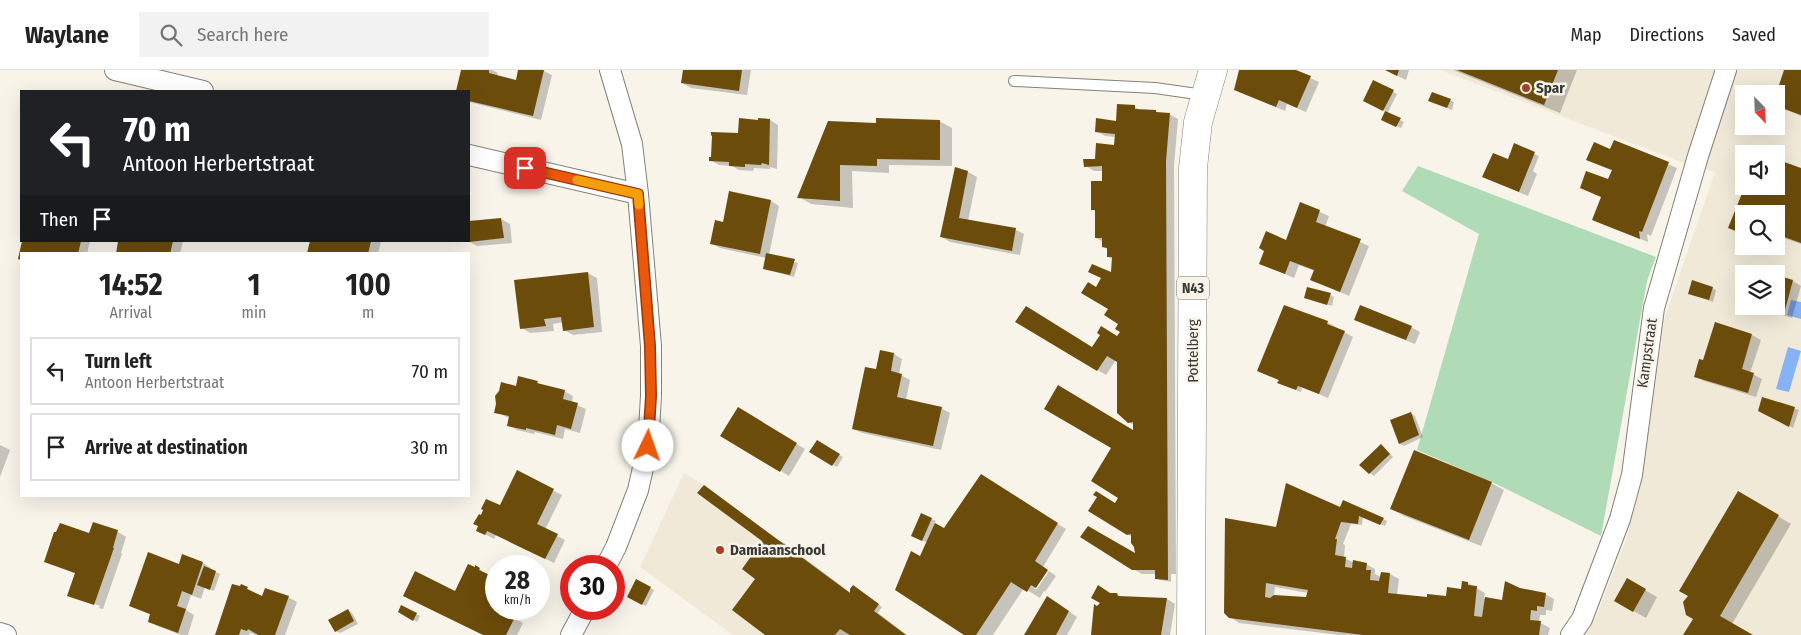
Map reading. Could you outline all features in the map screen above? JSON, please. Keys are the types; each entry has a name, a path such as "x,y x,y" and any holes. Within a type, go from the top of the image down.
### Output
{"main road":[{"name":"Pottelberg","path":"1191,635 1194,168 1198,122 1209,83"}],"street":[{"path":"115,70 199,90"},
{"path":"610,70 632,144 638,194 650,346 651,396 648,446 638,490 612,555"},
{"name":"Kampstraat","path":"1572,635 1582,619 1620,520 1632,475 1654,308 1698,156 1726,70"},
{"path":"470,155 638,194"},
{"path":"571,635 579,620"},
{"path":"0,633 6,635"}],"lane":[{"path":"1014,81 1155,88 1209,83"}],"shaded area":[{"path":"1440,70 1801,70 1801,635 1585,635 1596,616 1628,535 1665,317 1715,172 1689,165"},
{"name":"Damiaanschool","path":"684,473 704,485 906,635 733,635 640,567"}],"green space":[{"path":"1418,166 1656,257 1647,281 1601,536 1492,482 1417,450 1479,234 1402,191"}],"water":[{"path":"1791,300 1801,302 1801,319 1787,315"},
{"path":"1788,347 1801,351 1789,392 1776,389"}],"building":[{"path":"461,70 489,70 489,73 516,80 518,70 544,70 533,116 470,101 470,90 456,90"},
{"path":"683,70 742,70 739,91 681,83"},
{"path":"1239,70 1296,70 1311,76 1297,108 1279,100 1276,107 1234,90"},
{"path":"1385,70 1399,70 1397,76"},
{"name":"Spar","path":"1457,70 1558,70 1544,105"},
{"path":"1784,70 1801,70 1801,115 1785,109 1785,85 1779,85"},
{"path":"1373,80 1394,90 1383,111 1363,101"},
{"path":"1432,92 1451,99 1447,108 1428,101"},
{"path":"1117,104 1135,105 1135,109 1170,113 1166,161 1168,580 1155,579 1155,570 1132,570 1080,537 1088,526 1135,553 1131,543 1131,534 1127,535 1088,511 1097,497 1093,495 1096,491 1115,503 1118,498 1091,481 1111,448 1044,409 1058,385 1133,430 1133,422 1128,423 1117,413 1117,362 1107,356 1097,371 1015,322 1026,306 1092,347 1100,335 1097,333 1101,326 1117,336 1120,332 1115,329 1118,324 1104,315 1108,309 1081,293 1088,282 1096,287 1101,278 1088,272 1092,264 1111,272 1112,257 1107,257 1107,248 1102,247 1102,238 1095,238 1095,210 1091,210 1091,181 1102,181 1102,166 1084,167 1083,159 1095,159 1096,143 1114,145 1115,134 1095,132 1096,118 1116,121"},
{"path":"1385,111 1401,118 1396,127 1381,120"},
{"path":"739,118 770,119 769,165 762,163 761,165 745,164 745,167 729,166 729,162 709,161 709,157 711,157 711,132 738,133"},
{"path":"876,118 940,120 940,160 877,159 877,166 840,165 840,201 797,198 828,121 876,123"},
{"path":"1614,140 1669,162 1642,232 1639,231 1640,239 1592,220 1601,197 1580,188 1586,171 1608,179 1612,170 1586,160 1594,142 1610,149"},
{"path":"1514,143 1535,152 1519,192 1482,177 1493,153 1508,159"},
{"path":"1785,162 1801,168 1801,243 1785,237 1785,205 1737,205 1741,195 1785,195"},
{"path":"955,167 968,171 959,218 1016,228 1012,251 940,237"},
{"path":"729,191 771,200 760,254 710,244 715,220 723,222"},
{"path":"1300,202 1320,210 1316,222 1361,239 1340,292 1310,280 1314,270 1290,261 1285,274 1259,264 1264,251 1259,248 1266,231 1286,240"},
{"path":"1735,211 1735,231 1728,228"},
{"path":"501,218 504,238 470,242 470,221"},
{"path":"22,242 81,242 78,252 20,252 20,260 18,259"},
{"path":"118,242 173,242 170,252 116,252"},
{"path":"310,242 371,242 368,252 307,252"},
{"path":"766,253 795,259 790,275 763,269"},
{"path":"588,272 594,327 563,331 561,317 544,319 546,326 520,329 514,280"},
{"path":"1785,278 1793,280 1785,310"},
{"path":"1692,280 1713,287 1709,300 1688,294"},
{"path":"1307,287 1331,293 1327,305 1304,298"},
{"path":"1284,305 1328,321 1327,324 1345,331 1319,394 1298,386 1296,390 1277,383 1279,380 1257,371"},
{"path":"1360,305 1412,326 1406,340 1354,320"},
{"path":"1715,322 1752,334 1742,369 1754,373 1748,393 1694,377 1699,359 1703,360"},
{"path":"880,350 894,353 891,371 902,374 897,397 942,407 933,446 852,429 865,367 876,369"},
{"path":"518,376 565,390 563,399 578,403 571,429 557,425 555,435 526,428 526,430 507,426 509,416 494,413 495,396 499,391 501,382 516,386"},
{"path":"1762,397 1795,407 1789,427 1758,411"},
{"path":"738,407 797,443 780,472 720,436"},
{"path":"1411,412 1419,435 1399,444 1390,420"},
{"path":"817,440 840,454 832,466 809,452"},
{"path":"1381,444 1390,454 1369,474 1359,465"},
{"path":"1414,450 1492,482 1469,540 1390,509"},
{"path":"517,470 554,489 537,524 558,534 547,555 537,555 487,531 485,535 476,531 478,526 473,524 479,514 481,515 483,510 481,509 486,499 500,505"},
{"path":"981,474 1058,523 1035,561 1048,570 1036,588 1031,585 1027,592 1011,582 976,635 964,635 895,590 911,551 920,556 935,523 944,528"},
{"path":"1286,483 1340,507 1343,500 1384,518 1380,525 1359,516 1358,524 1341,522 1335,539 1337,539 1335,555 1346,557 1345,567 1352,568 1353,560 1367,563 1366,570 1371,570 1370,580 1379,581 1381,572 1390,573 1388,593 1427,597 1427,594 1446,596 1447,587 1461,589 1462,581 1468,582 1468,585 1477,586 1474,616 1482,617 1485,597 1502,600 1505,581 1520,588 1546,593 1544,607 1537,606 1537,611 1531,610 1530,620 1541,621 1539,635 1363,635 1229,618 1224,613 1225,518 1276,527","holes":["1266,583 1308,590 1306,597 1274,595 1270,598 1265,597"]},
{"path":"704,485 850,593 853,585 879,604 874,611 906,635 850,635 840,629 835,635 765,635 732,610 755,579 742,569 762,541 697,493"},
{"path":"1738,491 1779,515 1720,616 1753,635 1683,635 1693,619 1686,615 1683,602 1688,596 1679,591"},
{"path":"921,513 932,518 922,541 911,536"},
{"path":"93,522 118,530 114,548 94,605 67,596 75,573 44,562 54,532 56,532 60,523 89,533"},
{"path":"148,552 179,564 182,554 203,562 192,595 182,591 177,606 186,609 178,633 148,622 150,614 129,606"},
{"path":"468,564 480,568 479,570 485,573 485,620 514,620 506,635 483,635 403,596 415,571 455,591"},
{"path":"204,566 216,571 210,590 197,585"},
{"path":"1627,578 1646,589 1633,612 1614,601"},
{"path":"636,579 651,587 642,605 627,597"},
{"path":"232,584 240,586 241,584 262,596 265,588 289,596 275,635 258,635 248,629 247,631 241,629 239,635 215,635"},
{"path":"1098,585 1110,593 1117,593 1118,596 1167,598 1161,635 1091,635 1094,604 1097,606 1100,603 1091,598"},
{"path":"1047,596 1069,611 1056,635 1024,635"},
{"path":"401,605 417,613 413,621 398,612"},
{"path":"348,609 354,621 335,632 328,620"}],"slow traffic":[{"path":"577,180 638,194 639,205"}],"place":[{"name":"Spar","path":"1526,88"},
{"name":"Damiaanschool","path":"720,550"}],"route":[{"path":"525,168 638,194 650,346 651,396 648,446"}]}
